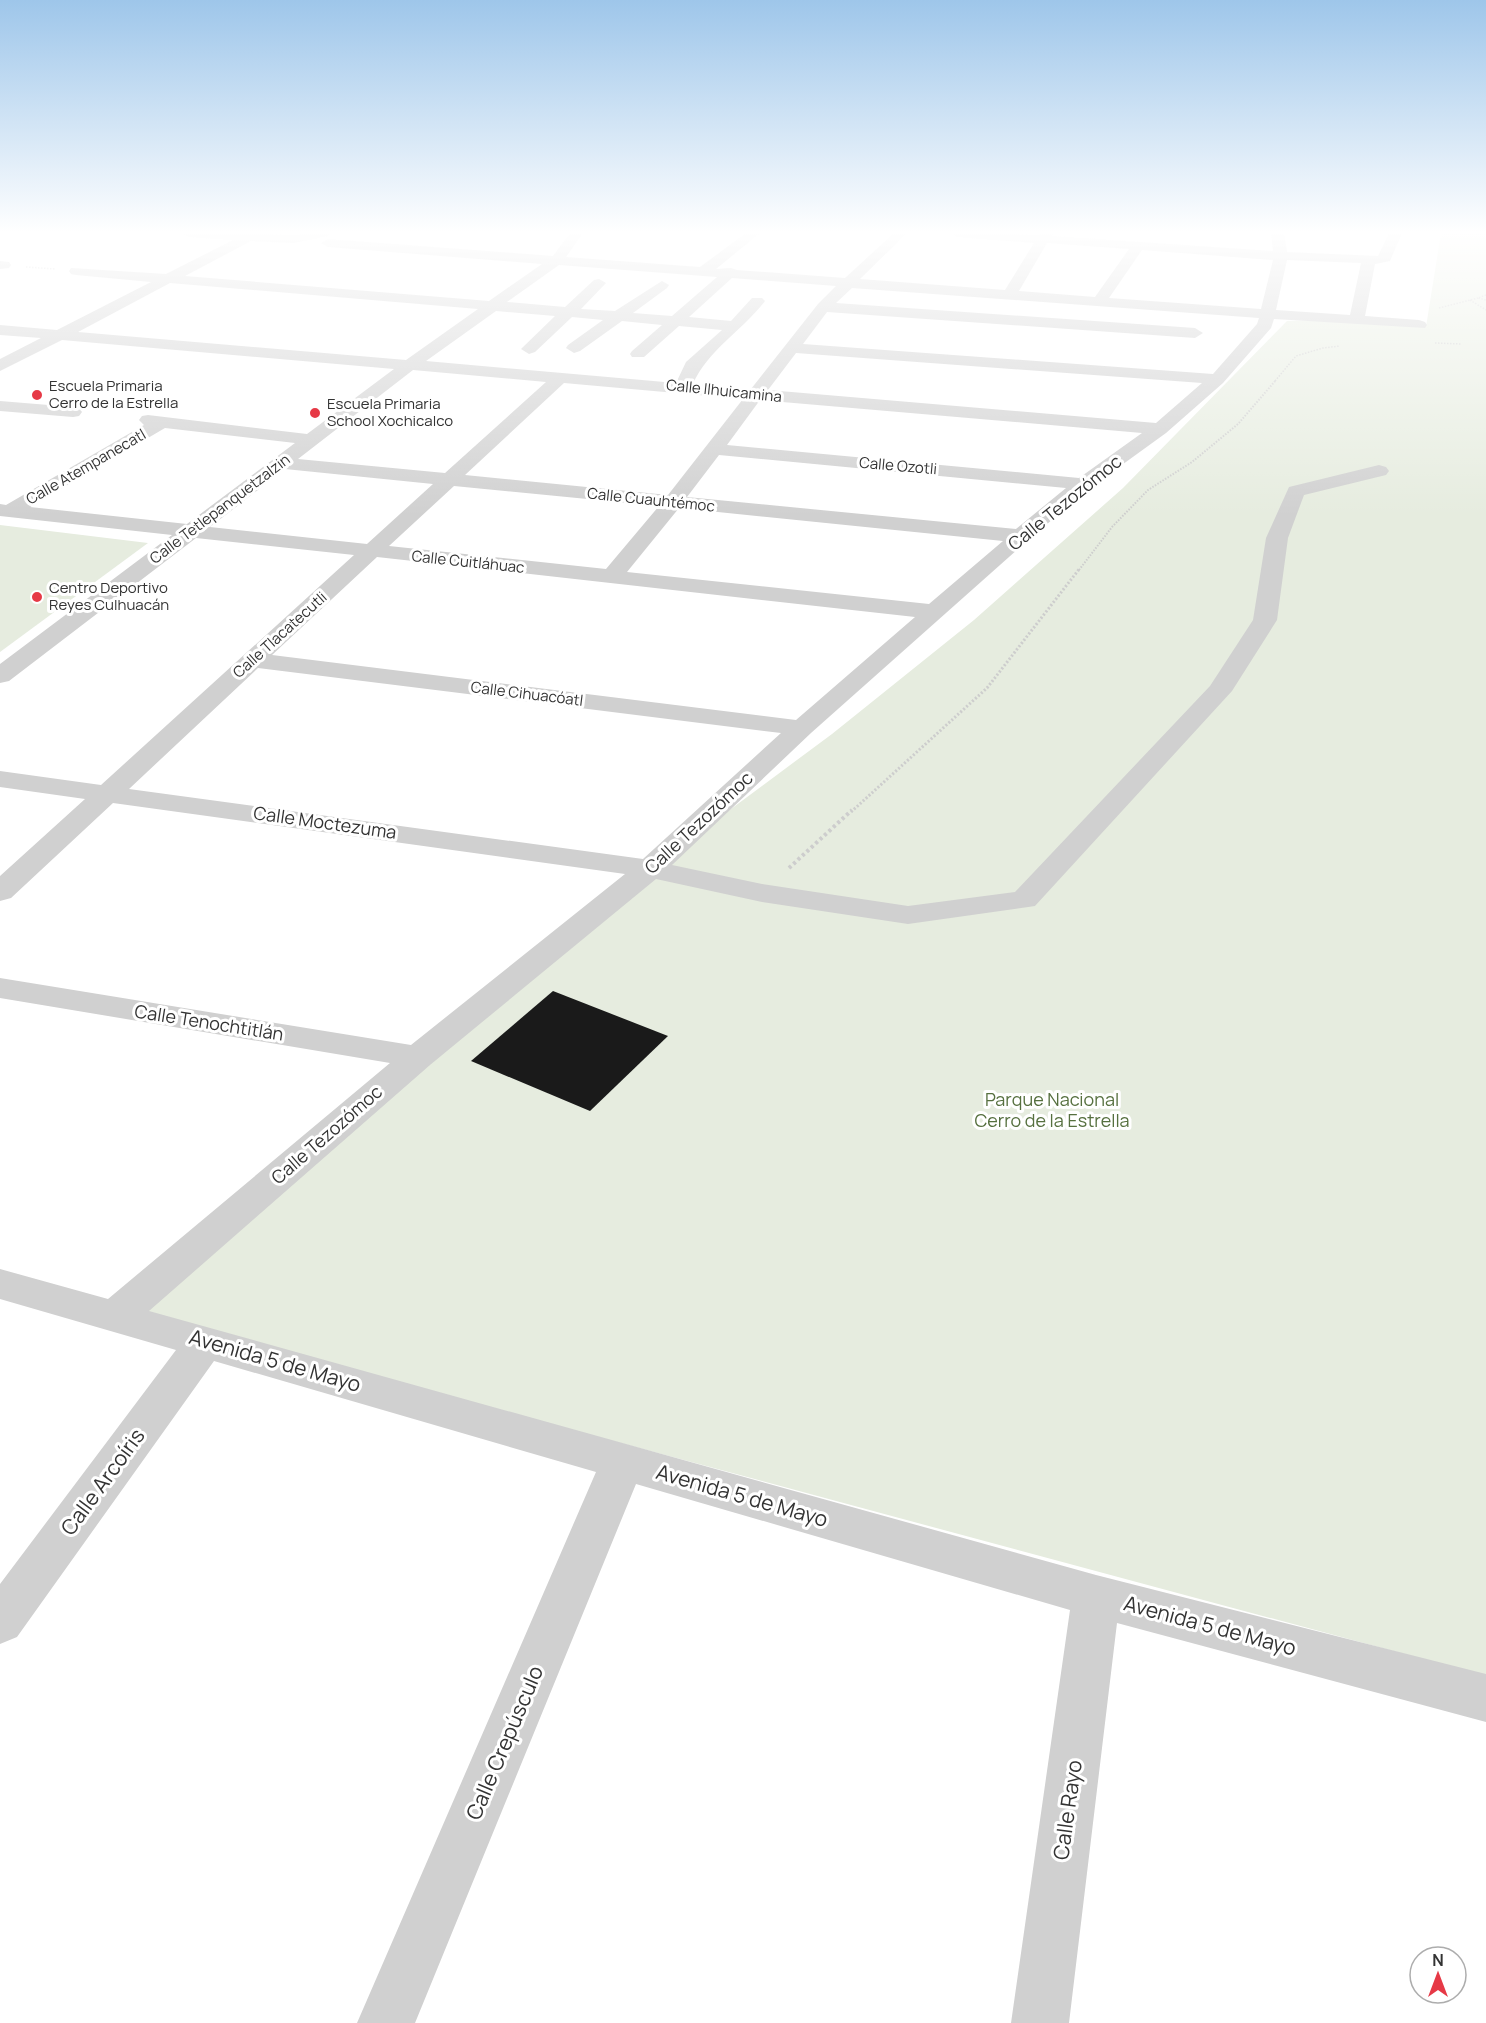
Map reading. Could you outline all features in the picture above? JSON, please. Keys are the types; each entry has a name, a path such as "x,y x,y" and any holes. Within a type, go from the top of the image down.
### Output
{"street":[{"path":"0,366 75,327"},
{"name":"Calle Tetlepanquetzalzin","path":"0,676 461,327"},
{"path":"529,349 552,327"},
{"path":"574,348 604,327"},
{"path":"638,354 668,327"},
{"path":"683,387 693,366 734,327"},
{"path":"611,577 673,502 807,327"},
{"path":"1125,327 1208,333"},
{"path":"1245,327 1271,327"},
{"name":"Calle Tezozómoc","path":"116,1316 418,1057 650,869 802,728 1021,536 1083,484 1160,429 1217,379 1252,329"},
{"name":"Calle Ilhuicamina","path":"0,330 1160,429"},
{"path":"791,348 1217,379"},
{"name":"Calle Tlacatecutli","path":"0,892 561,377"},
{"path":"0,406 74,412"},
{"name":"Calle Atempanecatl","path":"5,511 155,421 312,440"},
{"name":"Calle Ozotli","path":"713,449 1083,484"},
{"name":"Calle Cuauhtémoc","path":"281,463 1021,536"},
{"name":"Calle Moctezuma","path":"0,779 650,869 762,894 908,915 1024,900 1220,691 1265,620 1277,538 1296,491 1380,471"},
{"name":"Calle Cuitláhuac","path":"5,511 936,612"},
{"name":"Calle Cihuacóatl","path":"252,660 802,728"},
{"name":"Calle Tenochtitlán","path":"0,988 418,1057"},
{"name":"Avenida 5 de Mayo","path":"0,1284 1096,1596 1486,1698"},
{"name":"Calle Arcoíris","path":"0,1622 206,1341"},
{"name":"Calle Crepúsculo","path":"386,2023 623,1462"},
{"name":"Calle Rayo","path":"1040,2023 1096,1596"}],"path":[{"path":"1428,343 1461,344"},
{"path":"762,894 987,688 1112,527 1148,490 1192,462 1238,424 1296,356 1323,348 1346,345"}],"green space":[{"name":"Parque Nacional Cerro de la Estrella","path":"1281,327 1486,327 1486,1676 134,1312 650,869 832,734 974,620 1123,488"},
{"name":"Centro Deportivo Reyes Culhuacán","path":"0,525 148,543 0,652"}],"building":[{"path":"553,991 668,1036 590,1111 471,1061"}],"place":[{"name":"Escuela Primaria Cerro de la Estrella","path":"37,395"},
{"name":"Escuela Primaria School Xochicalco","path":"315,413"},
{"name":"Centro Deportivo Reyes Culhuacán","path":"37,597"}]}
